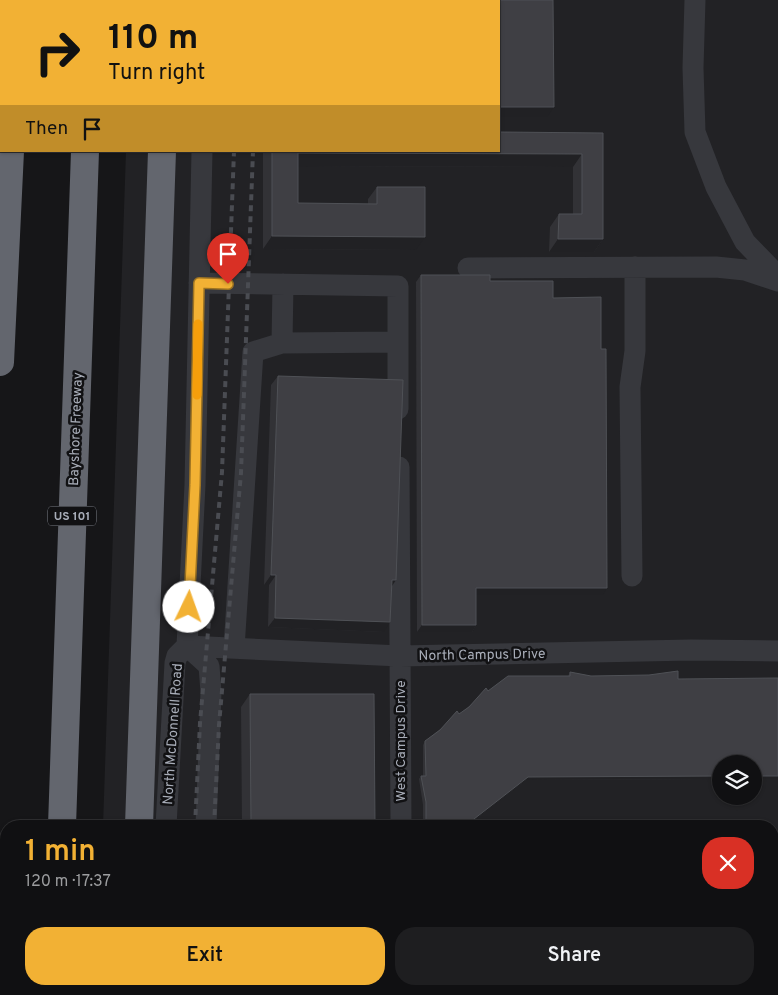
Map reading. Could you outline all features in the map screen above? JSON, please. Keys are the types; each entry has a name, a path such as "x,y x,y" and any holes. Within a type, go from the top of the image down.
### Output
{"highway":[{"path":"0,362 5,152"},
{"name":"Bayshore Freeway","path":"62,820 85,152"},
{"path":"83,205 92,152"},
{"path":"139,820 162,152"}],"street":[{"path":"695,0 693,68 695,132 716,188 745,242 778,276"},
{"name":"North McDonnell Road","path":"166,820 175,663 177,656 187,646 195,493 202,152"},
{"path":"632,576 630,386 634,351 635,267"},
{"path":"468,268 716,267 736,268 778,281"},
{"path":"199,283 283,284 282,343"},
{"name":"West Campus Drive","path":"283,284 398,286 401,820"},
{"path":"234,648 253,352 282,343 398,342"},
{"name":"North McDonnell Road","path":"187,646 209,666 206,820"},
{"name":"North Campus Drive","path":"187,646 400,656 681,650 778,650"}],"shaded area":[{"path":"500,0 778,0 778,820 103,820 126,152 500,152"}],"building":[{"path":"500,0 553,0 554,107 500,107"},
{"path":"500,132 603,133 603,239 558,239 559,214 582,214 582,154 298,153 298,203 377,204 377,187 425,187 425,237 272,236 272,152 500,152"},
{"path":"421,275 490,275 490,281 553,281 553,298 601,297 601,349 606,349 607,588 476,588 476,625 422,625"},
{"path":"278,376 403,380 396,580 392,580 390,622 275,618 276,575 271,575"},
{"path":"678,671 678,679 778,678 778,776 762,776 762,755 712,755 712,776 528,777 473,820 426,820 426,802 421,776 426,776 425,741 440,730 457,711 459,714 469,707 486,688 488,691 508,676 570,676 570,672 591,676 649,675"},
{"path":"250,694 374,694 375,820 251,820"}],"railway":[{"path":"195,820 200,723 222,472 234,152"},
{"path":"214,820 219,725 241,473 253,152"}],"slow traffic":[{"path":"197,395 198,324"}],"route":[{"path":"189,607 194,527 199,283 228,284"}]}
